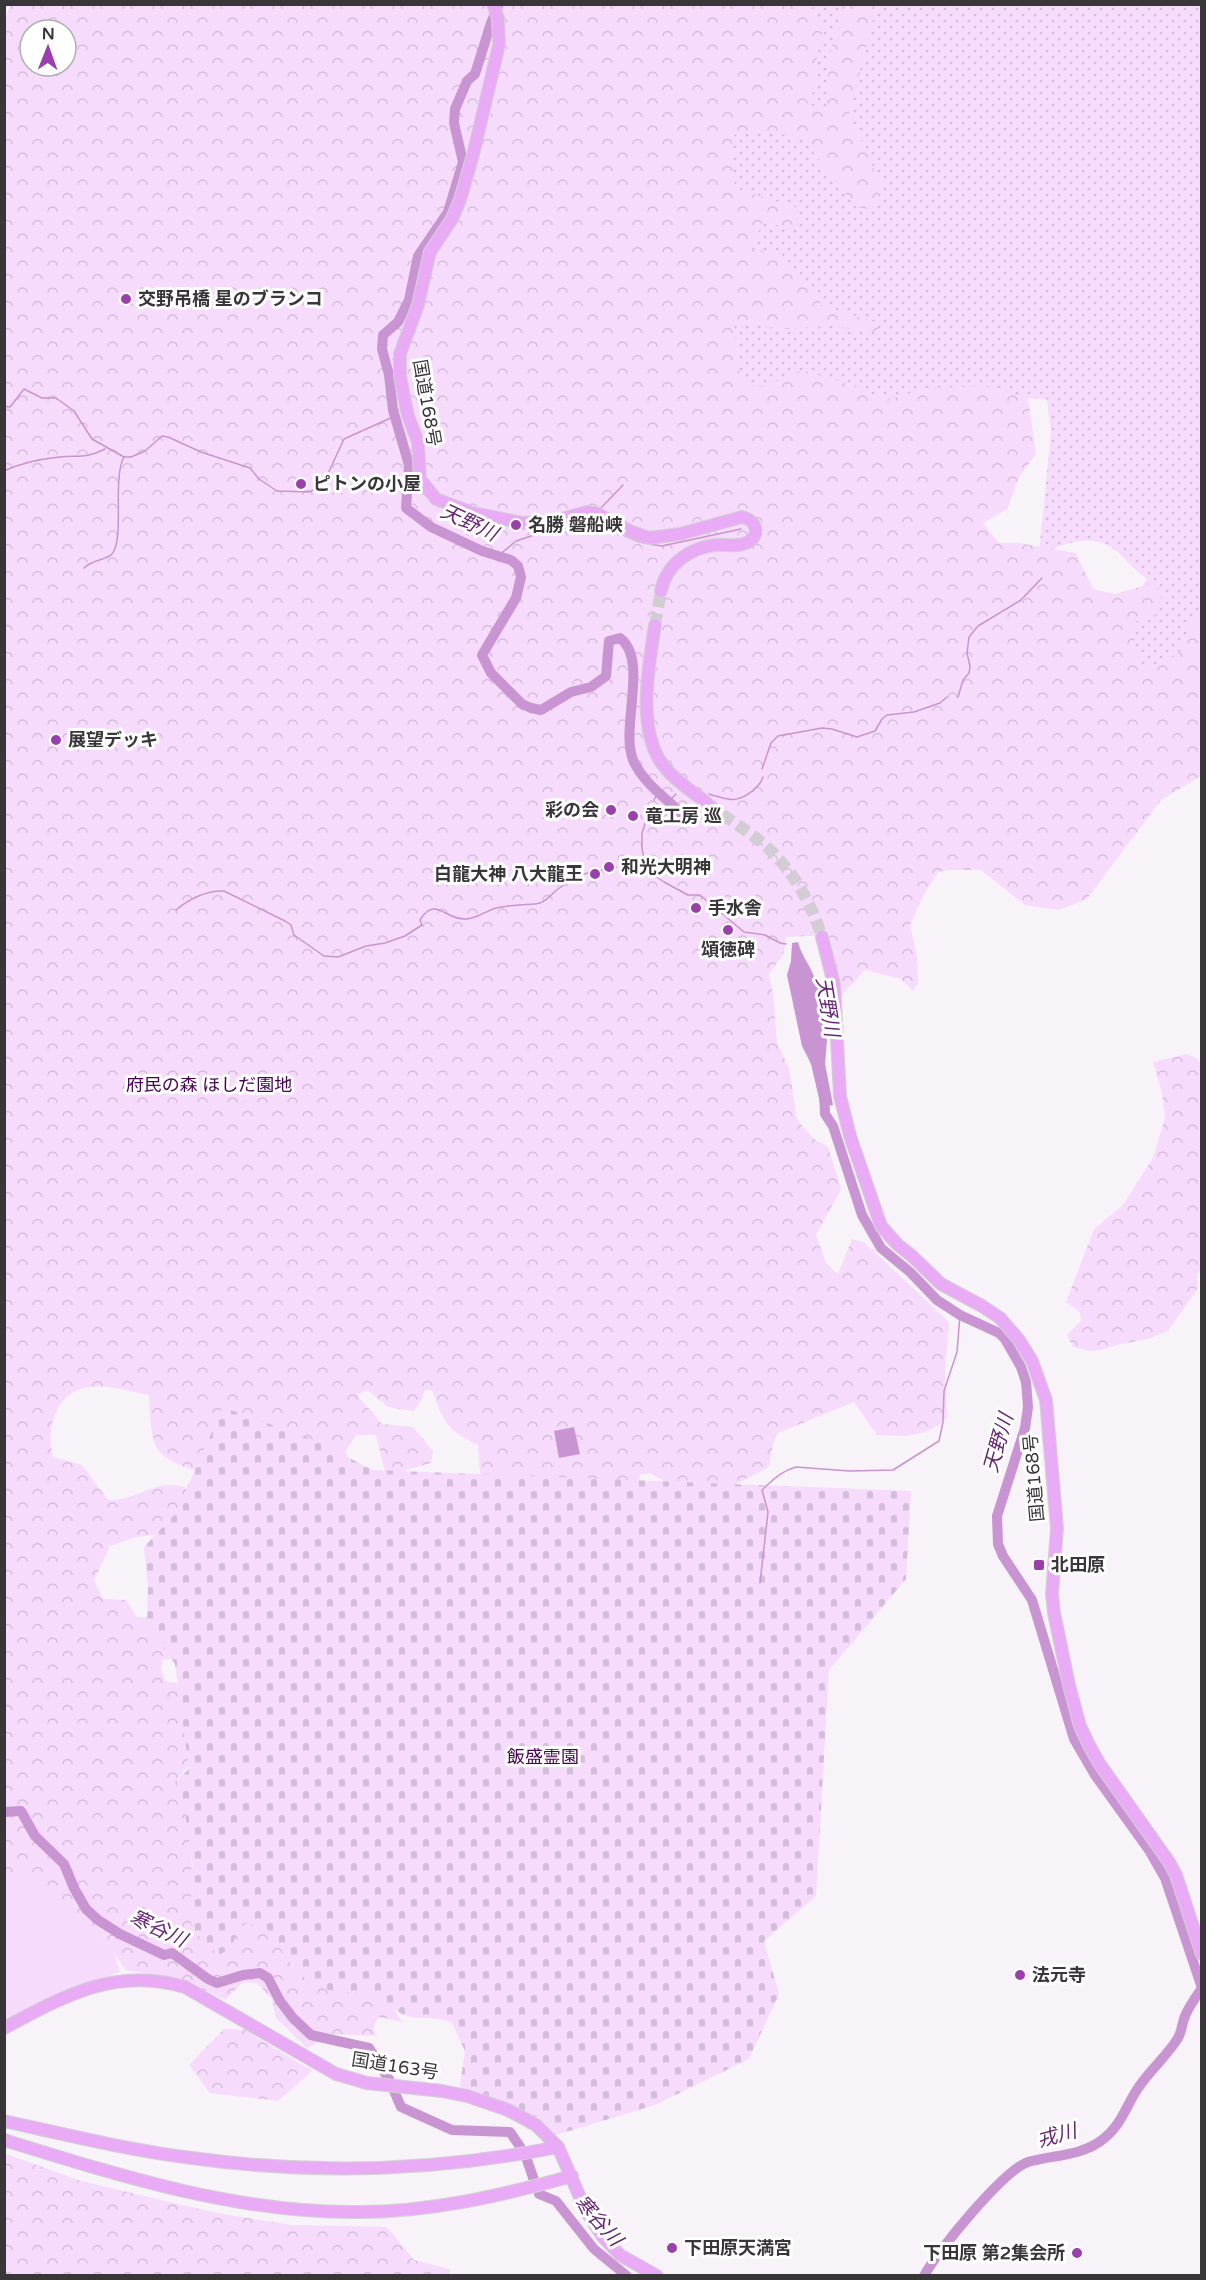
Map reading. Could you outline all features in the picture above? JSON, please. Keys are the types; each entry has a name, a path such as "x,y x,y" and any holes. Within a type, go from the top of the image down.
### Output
{"highway":[{"name":"国道168号","path":"493,4 500,31 497,61 460,200 452,219 430,252 418,305 400,354 400,376 408,416 418,442 420,479 436,499 473,513 501,520 524,523 543,522 588,512 596,513 632,532 650,538 680,534 742,517 750,519 755,525 755,534 751,541 743,544 701,548 686,555 668,572 661,591"},
{"path":"655,625 648,686 647,719 651,740 662,764 708,804"},
{"name":"国道168号","path":"822,937 834,984 840,1096 850,1136 881,1226 898,1245 941,1284 1000,1318 1020,1340 1032,1360 1041,1383 1046,1400 1057,1528 1052,1594 1054,1613 1080,1726 1099,1763 1169,1862 1202,1954"},
{"name":"国道163号","path":"4,2028 57,2000 92,1986 107,1982 141,1980 172,1983 198,1993 336,2074 391,2086 442,2091 488,2102 536,2125 558,2147 585,2211 603,2237 620,2254 657,2276"},
{"path":"4,2121 192,2158 317,2168 451,2164 558,2147"},
{"path":"4,2140 139,2180 208,2197 328,2212 380,2212 450,2204 509,2193 572,2176"}],"green space":[{"name":"府民の森 ほしだ園地","path":"10,5 813,5 822,33 811,105 826,110 829,58 843,5 877,5 849,114 881,184 876,210 856,207 803,139 759,129 734,135 731,148 735,188 798,208 795,228 762,223 752,249 781,254 813,289 821,305 878,323 878,332 830,326 783,329 734,322 739,371 752,387 767,385 802,370 841,382 885,400 928,388 984,386 1028,398 1036,454 1019,477 1007,509 983,523 999,543 1019,543 1076,553 1093,589 1115,594 1153,583 1162,592 1159,612 1148,620 1132,622 1136,652 1144,668 1167,661 1182,650 1192,616 1201,622 1201,776 1161,800 1086,900 1058,910 1025,905 981,870 938,872 923,896 910,925 917,957 918,984 913,991 901,979 865,970 840,999 838,974 829,935 786,937 783,955 769,974 777,1043 789,1068 797,1120 814,1139 828,1147 841,1189 816,1235 826,1263 838,1274 852,1239 864,1242 949,1322 945,1370 947,1418 932,1429 915,1434 877,1435 854,1402 778,1433 773,1444 769,1467 717,1494 664,1481 650,1473 640,1475 636,1490 484,1529 478,1445 459,1435 448,1424 443,1418 432,1390 425,1390 414,1411 388,1407 367,1390 357,1395 382,1424 413,1427 433,1451 431,1463 386,1476 376,1435 356,1435 346,1450 351,1484 248,1479 194,1470 173,1462 158,1450 151,1424 149,1395 100,1386 74,1392 59,1406 55,1416 51,1437 53,1457 82,1465 108,1500 123,1499 169,1485 208,1493 210,1528 136,1537 110,1546 94,1580 103,1599 126,1600 137,1617 158,1617 186,1660 163,1659 161,1669 165,1681 192,1686 195,1758 175,1782 186,1798 193,1877 192,1894 236,1923 247,1920 268,1925 392,2007 402,2022 378,2017 373,2028 377,2036 332,2034 307,2048 276,2018 272,1999 257,1983 243,1982 225,2000 182,1979 125,1970 108,1943 5,1876 4,22"},
{"path":"807,5 1201,5 1201,665 1163,702 1117,628 1147,579 1119,553 1099,542 1069,543 1039,554 1051,432 1047,399 899,401 873,398 853,386 816,375 747,398 667,214 723,153"},
{"path":"1187,1054 1198,1059 1202,1067 1202,1269 1197,1274 1198,1288 1168,1331 1148,1339 1101,1350 1090,1351 1073,1347 1067,1335 1081,1321 1080,1312 1066,1302 1094,1229 1123,1205 1153,1158 1165,1118 1162,1093 1153,1062"},
{"name":"飯盛霊園","path":"223,1407 314,1440 373,1470 911,1491 906,1579 829,1670 816,1896 764,1941 779,1994 749,2059 655,2105 556,2135 537,2117 461,2089 465,2051 452,2023 439,2019 414,2018 399,2012 375,1997 319,1987 298,1971 265,1926 241,1923 231,1948 219,1955 196,1931 190,1919 193,1886 186,1877 193,1866 185,1812 175,1782 189,1769 175,1664 147,1625 148,1587 144,1547 176,1513"},
{"path":"25,1869 82,1925 112,1946 120,1972 58,1994 5,2021 5,1876"},
{"path":"224,2029 246,2030 312,2071 278,2101 210,2093 189,2065"},
{"path":"4,2153 81,2181 217,2213 292,2225 387,2227 414,2260 450,2269 450,2275 5,2275"}],"shaded area":[{"path":"798,942 817,981 827,1040 825,1064 833,1105 821,1107 811,1064 802,1046 787,975 792,943"},
{"path":"574,1427 580,1454 559,1458 554,1431"}],"waterway":[{"name":"天野川","path":"498,7 475,74 467,81 455,109 454,123 463,162 448,212 418,256 409,300 398,322 383,335 382,349 389,375 393,410 409,465 406,508 431,527 482,551 511,560 518,566 521,577 516,598 482,655 491,673 522,704 541,710 571,692 591,687 606,676 609,641 620,638 628,648 632,662 630,746 633,760 649,783 683,815"},
{"path":"4,406 10,407 24,389 42,398 56,398 74,411 92,439 124,457 131,457 145,451 162,436 168,437 201,452 250,468 259,479 277,491 309,492 318,488 326,478 344,439 395,416"},
{"path":"4,471 38,460 87,455 105,449"},
{"path":"84,568 110,556 116,546 119,479 124,457"},
{"path":"600,509 623,485"},
{"path":"498,556 516,541 573,522"},
{"path":"568,524 599,525 644,543"},
{"path":"648,544 662,546 741,529"},
{"path":"958,697 963,680 969,673 967,653 969,637 978,626 1021,600 1042,578"},
{"path":"762,769 771,743 778,736 822,728 857,737 875,731 887,715 914,712 940,703 947,697"},
{"path":"709,794 738,799 754,790 763,777"},
{"path":"654,800 658,792"},
{"path":"669,801 676,794"},
{"path":"649,811 642,833 642,848 644,860 655,876 688,895 700,895 744,932 765,935 786,944"},
{"path":"623,864 643,860"},
{"path":"176,910 198,896 224,891 285,921 291,925 294,935 324,956 338,957 366,946 385,943 405,936 422,925 420,920 431,910 436,909 459,919 467,919 493,909 539,903 577,877 598,870 612,871 616,867"},
{"name":"天野川","path":"824,1093 825,1114 833,1126 862,1215 881,1248 910,1272 937,1300 960,1315 999,1333 1021,1367 1026,1382 1028,1407 1025,1428 997,1516 998,1544 1003,1556 1032,1600 1074,1739 1095,1775 1149,1850 1165,1878 1202,1988"},
{"path":"760,1583 768,1512 762,1490 778,1476 796,1467 849,1471 893,1470 939,1441 943,1422 944,1391 957,1352 960,1315"},
{"name":"寒谷川","path":"4,1812 21,1811 35,1836 64,1864 86,1909 98,1920 120,1934 164,1955 172,1953 217,1983 243,1975 260,1973 268,1978 280,2001 293,2018 311,2035 369,2048 390,2081 401,2107 452,2130 510,2132 521,2148"},
{"name":"戎川","path":"924,2276 942,2249 972,2213 1017,2168 1028,2162 1085,2149 1109,2134 1119,2122 1143,2081 1178,2038 1187,2012 1202,1988"},
{"name":"寒谷川","path":"527,2160 535,2183"},
{"name":"寒谷川","path":"539,2194 556,2201 594,2249 627,2276"}],"tunnel":[{"path":"655,625 661,591"},
{"path":"708,804 758,839 781,861 802,892 822,937"}],"place":[{"name":"交野吊橋 星のブランコ","path":"126,299"},
{"name":"ピトンの小屋","path":"301,484"},
{"name":"名勝 磐船峡","path":"516,525"},
{"name":"展望デッキ","path":"56,740"},
{"name":"彩の会","path":"611,810"},
{"name":"竜工房 巡","path":"633,816"},
{"name":"和光大明神","path":"609,867"},
{"name":"白龍大神 八大龍王","path":"595,874"},
{"name":"手水舎","path":"696,908"},
{"name":"頌徳碑","path":"728,930"},
{"name":"北田原","path":"1039,1565"},
{"name":"法元寺","path":"1020,1975"},
{"name":"下田原天満宮","path":"672,2248"},
{"name":"下田原 第2集会所","path":"1077,2253"}]}
